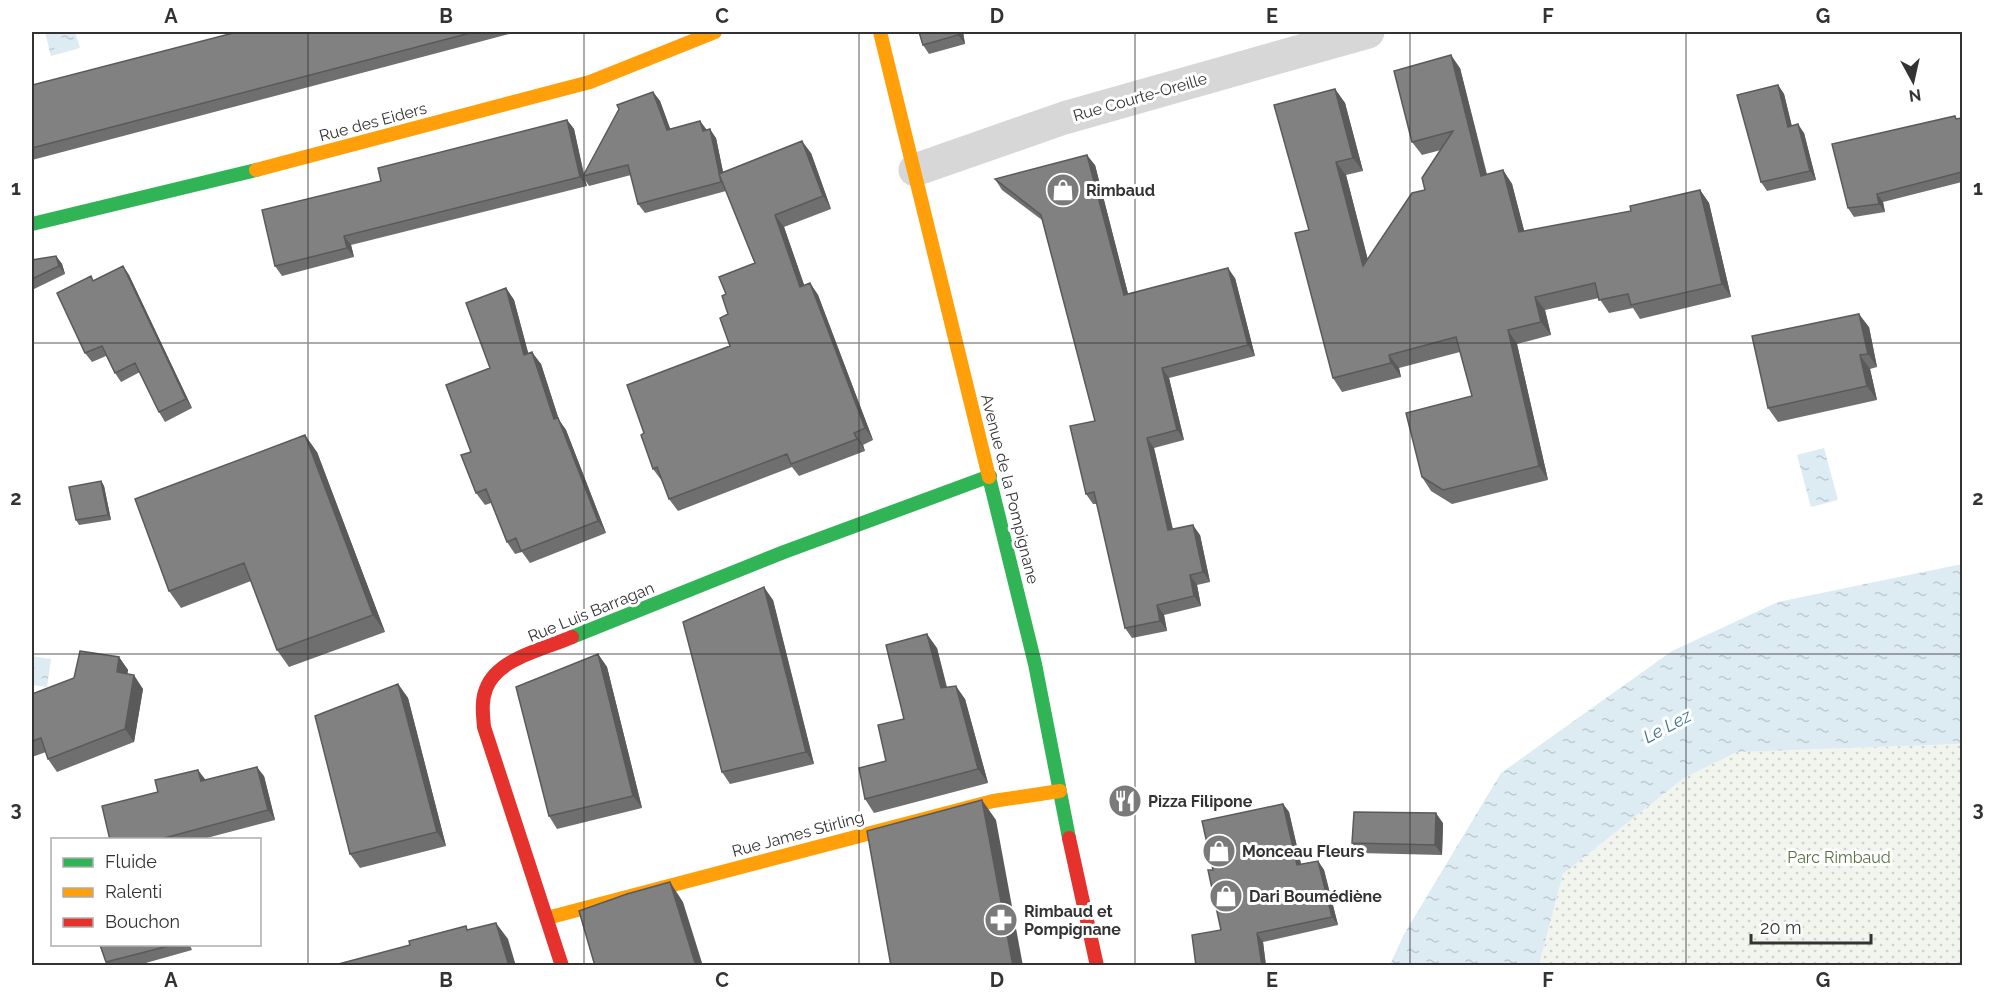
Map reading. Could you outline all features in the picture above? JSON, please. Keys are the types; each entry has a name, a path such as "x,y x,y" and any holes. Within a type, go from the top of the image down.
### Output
{"street":[{"name":"Rue des Eiders","path":"32,224 195,186 590,82 715,32"},
{"name":"Avenue de la Pompignane","path":"880,32 1035,664 1096,963"},
{"name":"Rue Courte-Oreille","path":"915,170 1080,113 1368,32"},
{"name":"Rue Luis Barragan","path":"562,966 484,727 482,697 493,675 509,663 784,552 990,476"},
{"name":"Rue James Stirling","path":"547,918 993,801 1060,791"}],"green space":[{"name":"Parc Rimbaud","path":"1962,744 1962,965 1539,966 1563,874 1684,778 1737,752"}],"water":[{"path":"45,32 75,32 80,48 51,56"},
{"path":"1824,448 1838,500 1811,507 1797,455"},
{"name":"Le Lez","path":"1962,564 1962,744 1737,752 1684,778 1563,874 1539,965 1390,965 1403,936 1501,773 1672,651 1778,602"},
{"path":"32,656 51,659 47,687 32,685"}],"building":[{"path":"237,32 474,32 32,148 32,85"},
{"path":"919,32 958,32 958,35 923,45"},
{"path":"1451,55 1481,176 1503,170 1519,232 1631,211 1630,206 1700,190 1722,284 1631,305 1628,294 1599,300 1595,283 1535,297 1541,322 1508,330 1539,466 1443,490 1422,477 1406,413 1472,396 1456,337 1389,355 1391,363 1333,378 1295,233 1309,230 1274,105 1335,89 1353,158 1336,162 1363,266 1412,193 1425,190 1422,178 1453,131 1412,142 1394,71"},
{"path":"1778,85 1788,127 1798,124 1810,171 1761,182 1737,95"},
{"path":"653,92 667,130 700,121 703,131 710,129 721,182 638,204 628,165 583,176 619,109 617,105"},
{"path":"1955,116 1956,119 1962,118 1962,172 1877,194 1879,204 1848,208 1832,144"},
{"path":"567,120 580,177 344,236 347,248 275,266 262,210 381,181 378,168"},
{"path":"802,141 823,196 775,215 800,287 810,283 865,428 854,433 857,439 791,464 787,454 669,499 657,467 653,469 641,435 644,433 627,385 730,346 720,318 728,314 722,296 726,294 719,277 755,263 719,174"},
{"path":"1087,155 1124,295 1228,268 1248,345 1162,368 1177,430 1147,438 1168,530 1193,525 1203,572 1190,575 1194,596 1157,605 1160,621 1125,628 1094,492 1086,494 1070,426 1095,421 1041,215 995,179"},
{"path":"56,256 59,266 32,279 32,260"},
{"path":"123,266 186,399 159,412 135,363 115,373 102,346 85,353 57,293 91,276 93,281"},
{"path":"506,288 524,355 532,352 554,419 558,418 598,521 521,551 516,538 507,542 486,489 476,493 461,455 471,452 446,385 490,368 466,303"},
{"path":"1859,314 1868,354 1860,355 1867,386 1768,408 1752,336"},
{"path":"305,435 373,615 277,650 244,563 169,591 135,499"},
{"path":"101,481 108,515 76,520 69,487"},
{"path":"764,587 806,752 722,772 683,622"},
{"path":"927,634 941,688 956,686 978,769 865,799 859,768 886,761 878,725 904,719 886,645"},
{"path":"80,651 119,657 117,672 134,675 125,729 48,759 41,738 32,741 32,694 74,678"},
{"path":"598,654 633,796 549,816 516,687"},
{"path":"398,684 437,832 350,854 315,716"},
{"path":"257,767 268,810 164,838 110,838 102,806 158,792 155,780 198,770 201,781"},
{"path":"982,800 1013,966 891,966 867,831"},
{"path":"1283,804 1297,865 1318,861 1332,917 1257,933 1262,966 1196,966 1192,935 1221,930 1208,870 1213,870 1202,821"},
{"path":"1354,812 1436,813 1435,845 1352,843"},
{"path":"670,882 696,966 595,966 579,911"},
{"path":"496,923 509,966 331,966 410,945 409,941 466,926 467,930"},
{"path":"100,946 168,946 106,962"}],"traffic: fast":[{"path":"32,224 256,170"},
{"path":"572,637 784,552 990,476"},
{"path":"989,477 1035,664 1069,838"}],"traffic: slow":[{"path":"256,170 590,82 715,32"},
{"path":"880,32 989,477"},
{"path":"547,918 993,801 1060,791"}],"traffic: jam":[{"path":"562,966 484,727 483,698 492,678 500,669 523,656 572,637"},
{"path":"1069,838 1097,966"}],"place":[{"name":"Rimbaud","path":"1063,190"},
{"name":"Pizza Filipone","path":"1125,801"},
{"name":"Monceau Fleurs","path":"1219,851"},
{"name":"Dari Boumédiène","path":"1226,896"},
{"name":"Rimbaud et Pompignane","path":"1001,920"}]}
